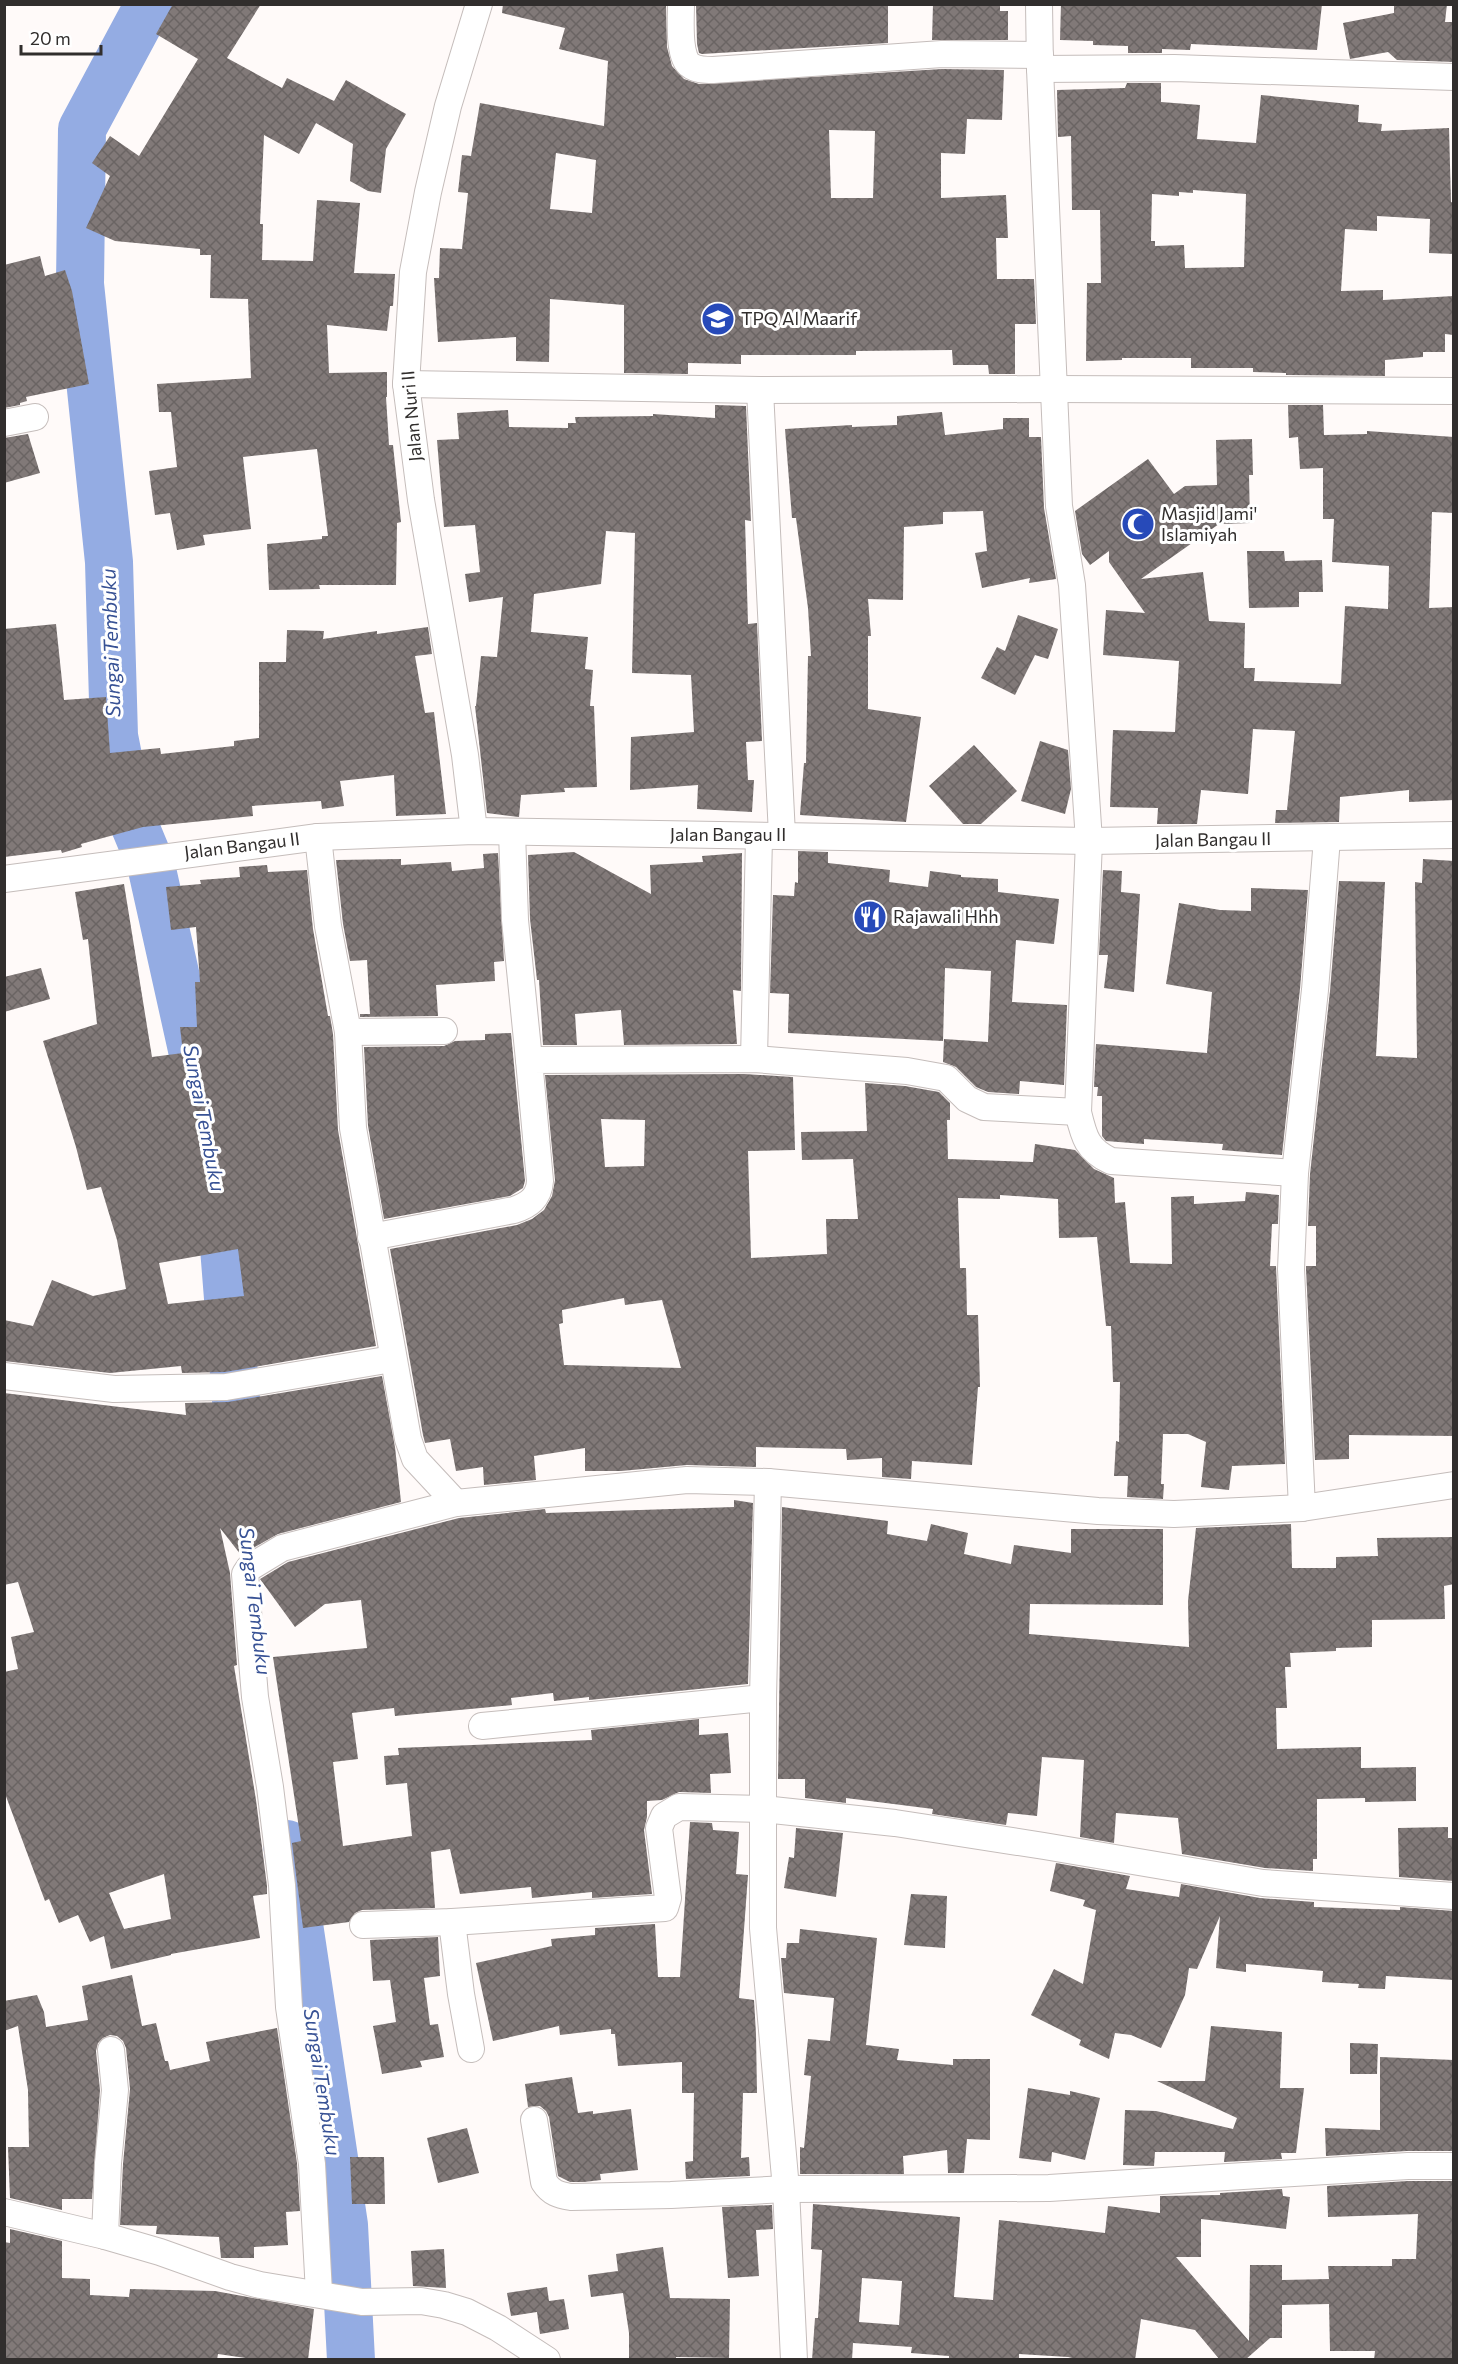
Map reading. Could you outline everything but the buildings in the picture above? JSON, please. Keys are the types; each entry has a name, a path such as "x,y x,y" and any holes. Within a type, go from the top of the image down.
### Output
{"street":[{"name":"Jalan Nuri II","path":"474,831 465,755 421,500 406,384 413,272 426,204 448,106 479,4"},
{"path":"681,4 682,48 685,60 690,66 700,69 713,70 942,54 1040,62 1454,77"},
{"path":"1040,4 1040,62 1059,506 1072,585 1089,841 1078,1112 1082,1132 1097,1155 1111,1161 1295,1173"},
{"path":"406,384 760,390 1454,391"},
{"path":"754,1059 770,836 760,390"},
{"path":"4,423 35,417"},
{"name":"Jalan Bangau II","path":"4,879 318,837 474,831 1089,841 1454,836"},
{"path":"371,1237 514,1210 534,1200 540,1188 515,920 512,832"},
{"path":"318,837 328,926 348,1032 353,1128 392,1359 408,1439 415,1459 456,1503"},
{"path":"1302,1508 1291,1269 1295,1173 1315,990 1327,838"},
{"path":"348,1032 444,1030"},
{"path":"529,1060 754,1059 907,1071 940,1076 953,1083 967,1099 984,1107 1078,1112"},
{"path":"4,1376 114,1389 232,1386 392,1359"},
{"path":"323,2294 312,2164 289,2007 280,1874 250,1657 244,1574 249,1568 282,1548 456,1503 687,1480 768,1482 1108,1511 1174,1514 1302,1508 1454,1485"},
{"path":"768,1482 763,1698 763,1928 786,2189 794,2360"},
{"path":"482,1726 763,1698"},
{"path":"363,1925 453,1922 665,1908 668,1898 659,1828 664,1816 679,1807 763,1809 907,1825 1263,1883 1454,1896"},
{"path":"453,1922 461,1994 471,2049"},
{"path":"105,2236 108,2163 115,2090 111,2050"},
{"path":"534,2120 544,2182 549,2189 571,2197 786,2189 1049,2188 1408,2166 1454,2166"},
{"path":"4,2212 105,2236 260,2285 362,2302 420,2301 444,2305 467,2312 498,2328 547,2360"}],"waterway":[{"name":"Sungai Tembuku","path":"149,4 82,129 80,284 109,562 114,736 129,812 151,865 201,1090"},
{"name":"Sungai Tembuku","path":"219,1184 239,1438"},
{"name":"Sungai Tembuku","path":"287,1844 344,2225 351,2360"}],"place":[{"name":"TPQ Al Maarif","path":"718,319"},
{"name":"Masjid Jami' Islamiyah","path":"1138,524"},
{"name":"Rajawali Hhh","path":"870,917"}]}
